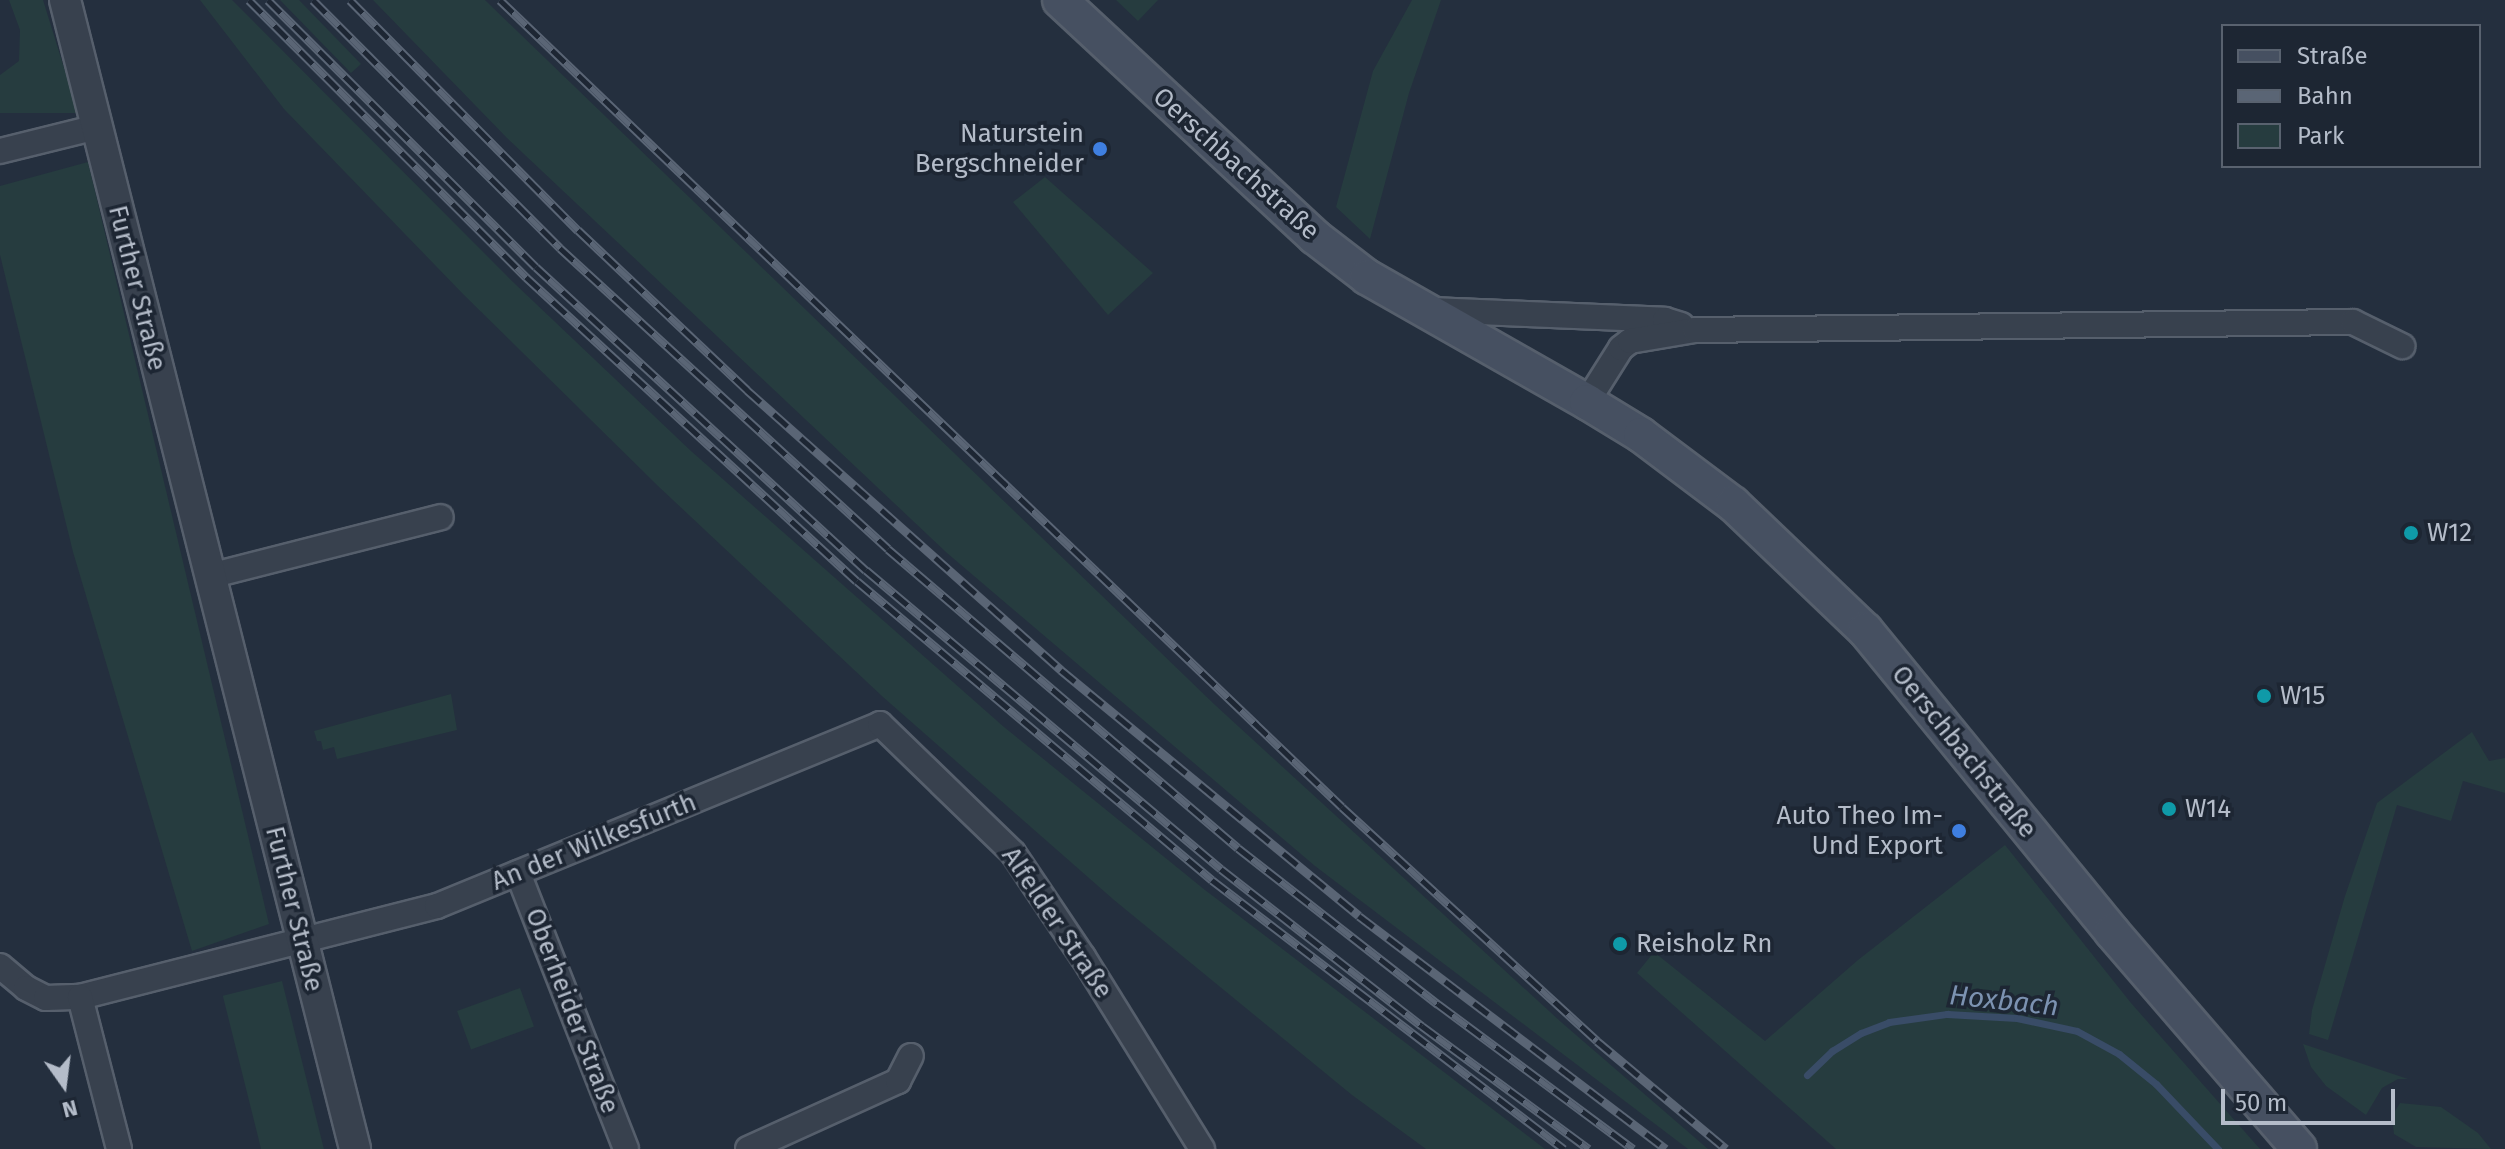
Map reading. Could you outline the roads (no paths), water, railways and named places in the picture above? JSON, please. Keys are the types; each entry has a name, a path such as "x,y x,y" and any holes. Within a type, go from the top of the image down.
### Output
{"main road":[{"name":"Oerschbachstraße","path":"1060,0 1315,237 1367,277 1641,435 1733,504 1865,630 2122,944 2299,1149"}],"street":[{"name":"Further Straße","path":"65,0 355,1149"},
{"path":"0,151 97,127"},
{"name":"Oerschbachstraße","path":"1426,310 1665,320 1695,330"},
{"name":"Oerschbachstraße","path":"1587,402 1630,341 1695,330 2353,322 2402,346"},
{"path":"210,576 441,517"},
{"name":"An der Wilkesfurth","path":"0,966 26,988 46,998 80,997 437,906 880,724"},
{"name":"Alfelder Straße","path":"880,724 1013,853 1083,957 1202,1149"},
{"name":"Oberheider Straße","path":"518,873 626,1149"},
{"path":"80,997 119,1149"},
{"path":"748,1149 898,1081 911,1056"}],"waterway":[{"name":"Hoxbach","path":"1807,1075 1832,1051 1861,1033 1889,1022 1947,1014 2017,1018 2077,1031 2119,1054 2156,1084 2218,1149"}],"railway":[{"path":"249,0 526,277 857,581 1212,880 1564,1149"},
{"path":"268,0 536,267 866,570 1221,869 1422,1026 1589,1149"},
{"path":"313,0 560,248 888,549 1238,848 1438,1004 1633,1149"},
{"path":"350,0 578,230 747,390 1061,670 1359,916 1666,1149"},
{"path":"500,0 1342,807 1597,1041 1726,1149"}],"place":[{"name":"Naturstein Bergschneider","path":"1100,149"},
{"name":"W12","path":"2411,533"},
{"name":"W15","path":"2264,696"},
{"name":"W14","path":"2169,809"},
{"name":"Auto Theo Im- Und Export","path":"1959,831"},
{"name":"Reisholz Rn","path":"1620,944"}]}
